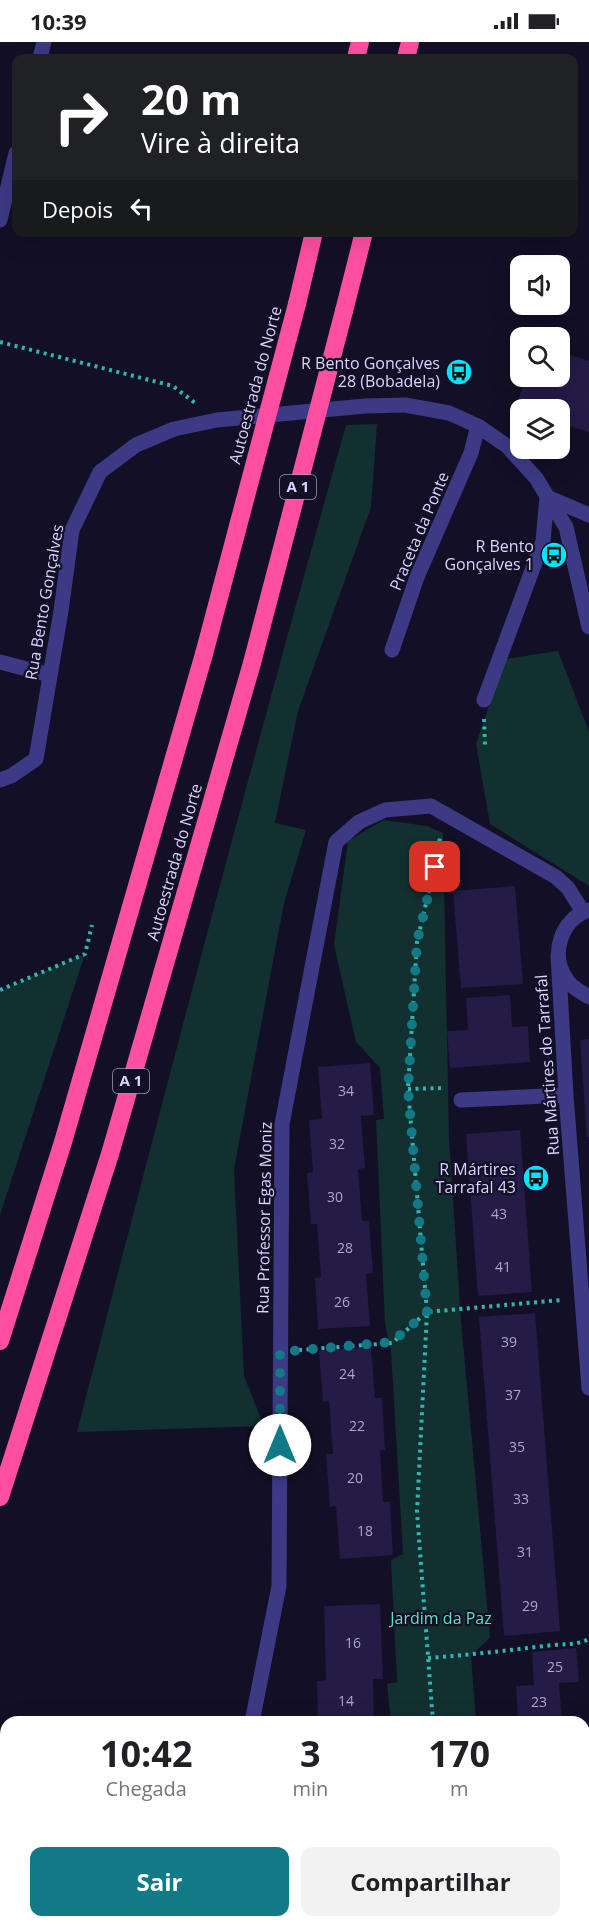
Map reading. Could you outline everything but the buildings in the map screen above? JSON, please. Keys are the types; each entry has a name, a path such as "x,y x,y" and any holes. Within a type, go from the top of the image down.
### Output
{"highway":[{"name":"Autoestrada do Norte","path":"0,1341 5,1317 63,1142 204,654 313,237"},
{"name":"Autoestrada do Norte","path":"0,1497 110,1154 252,663 363,237"}],"street":[{"path":"0,220 12,170"},
{"name":"Rua Bento Gonçalves","path":"0,780 12,776 36,759 72,530 100,472 136,445 174,429 217,420 365,406 405,405 449,413 478,426 507,446 536,478 566,527 585,583 589,627"},
{"name":"Praceta da Ponte","path":"392,650 417,577 471,453 478,426"},
{"path":"484,700 543,541 547,498 589,515"},
{"path":"0,662 50,675"},
{"name":"Rua Professor Egas Moniz","path":"253,1716 279,1586 282,1124 336,842 359,822 384,810 431,806 556,877 586,911"},
{"path":"586,911 572,920 564,930 559,942 558,955 561,969 567,980 589,997"},
{"name":"Rua Mártires do Tarrafal","path":"558,955 566,1095 589,1388"},
{"path":"461,1100 566,1095"}],"path":[{"path":"0,342 173,386"},
{"path":"433,1716 417,1512 427,1312 408,1089 417,942 439,848 440,831 449,818"},
{"path":"0,990 85,954 92,925"},
{"path":"408,1089 456,1088 461,1100"},
{"path":"280,1352 392,1342 427,1312 582,1298"},
{"path":"428,1658 581,1644 589,1639"}],"green space":[{"path":"377,424 371,507 298,711 275,823 306,830 284,903 234,1169 244,1376 264,1426 77,1432 208,928 346,425"},
{"path":"558,651 589,732 589,886 490,824 476,744 505,659"},
{"name":"Jardim da Paz","path":"384,820 427,826 443,833 449,1138 461,1321 490,1638 471,1655 476,1716 390,1716 387,1684 397,1682 391,1560 403,1554 391,1351 385,1324 376,1120 384,1119 380,1068 356,1042 334,945 348,841"},
{"path":"85,954 0,1215 0,990"}],"place":[{"name":"R Bento Gonçalves 28 (Bobadela)","path":"459,372"},
{"name":"R Bento Gonçalves 1","path":"554,555"},
{"name":"R Mártires Tarrafal 43","path":"536,1178"}],"route":[{"path":"280,1445 280,1352 392,1342 427,1312 408,1089 417,942 435,867"}]}
